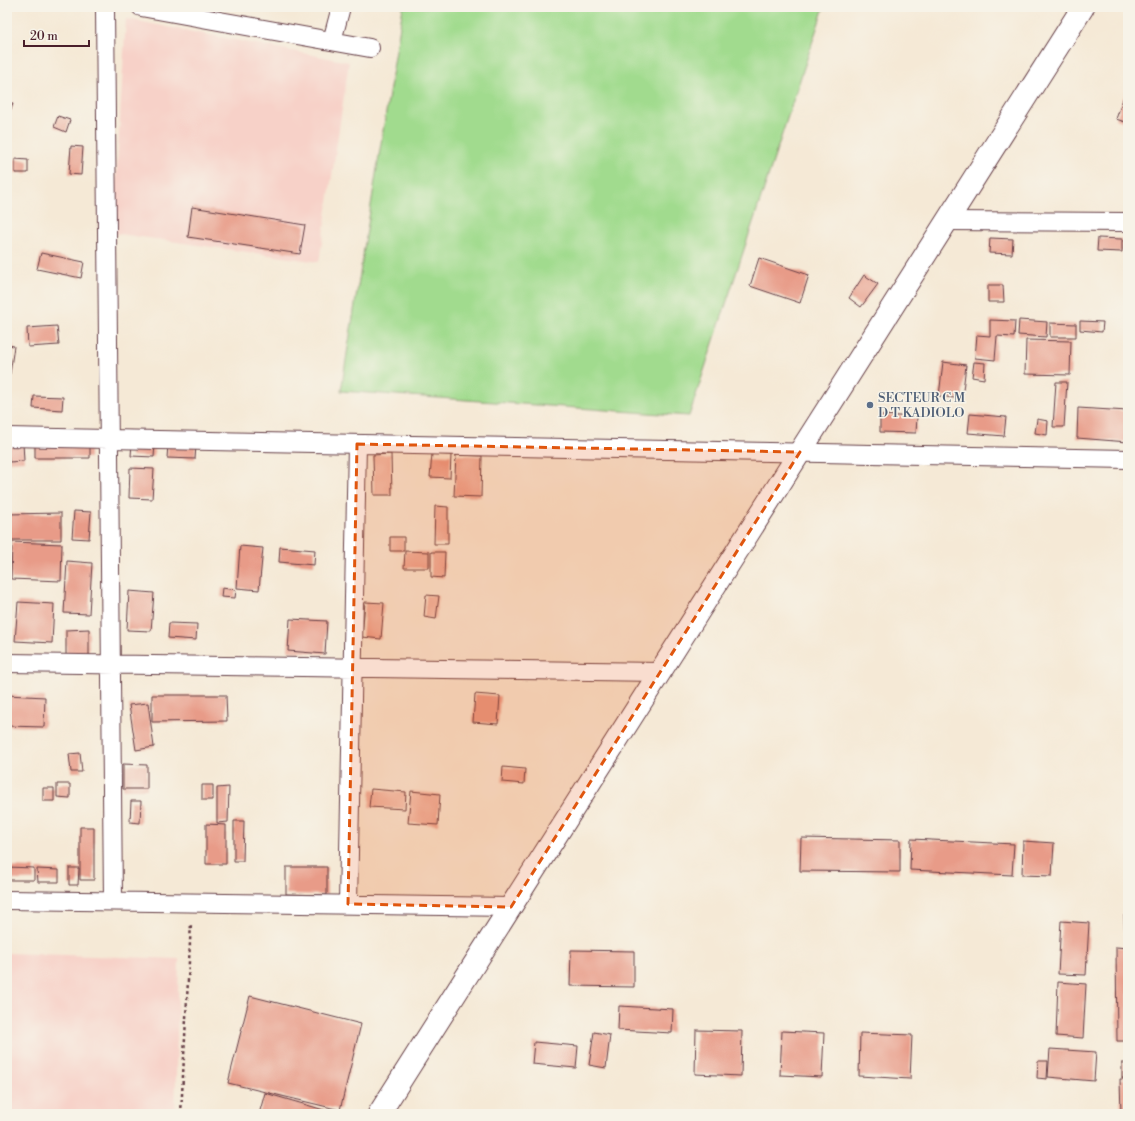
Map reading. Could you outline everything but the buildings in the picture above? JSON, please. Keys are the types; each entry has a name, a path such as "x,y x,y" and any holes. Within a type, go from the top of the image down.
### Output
{"street":[{"path":"105,7 113,901"},
{"path":"141,7 370,48"},
{"path":"332,41 341,7"},
{"path":"379,1114 1083,7"},
{"path":"947,221 1128,222"},
{"path":"7,437 1128,459"},
{"path":"348,904 357,444"},
{"path":"7,663 660,672"},
{"path":"7,900 511,906"}],"path":[{"path":"181,1114 192,902"}],"highlighted area":[{"path":"357,444 800,452 511,907 348,904"}],"shaded area":[{"path":"126,19 349,62 319,262 113,233"},
{"path":"7,953 179,959 175,1114 7,1114"}],"green space":[{"path":"403,7 824,7 689,416 341,391"}],"place":[{"name":"SECTEUR C M D T KADIOLO","path":"870,405"}]}
